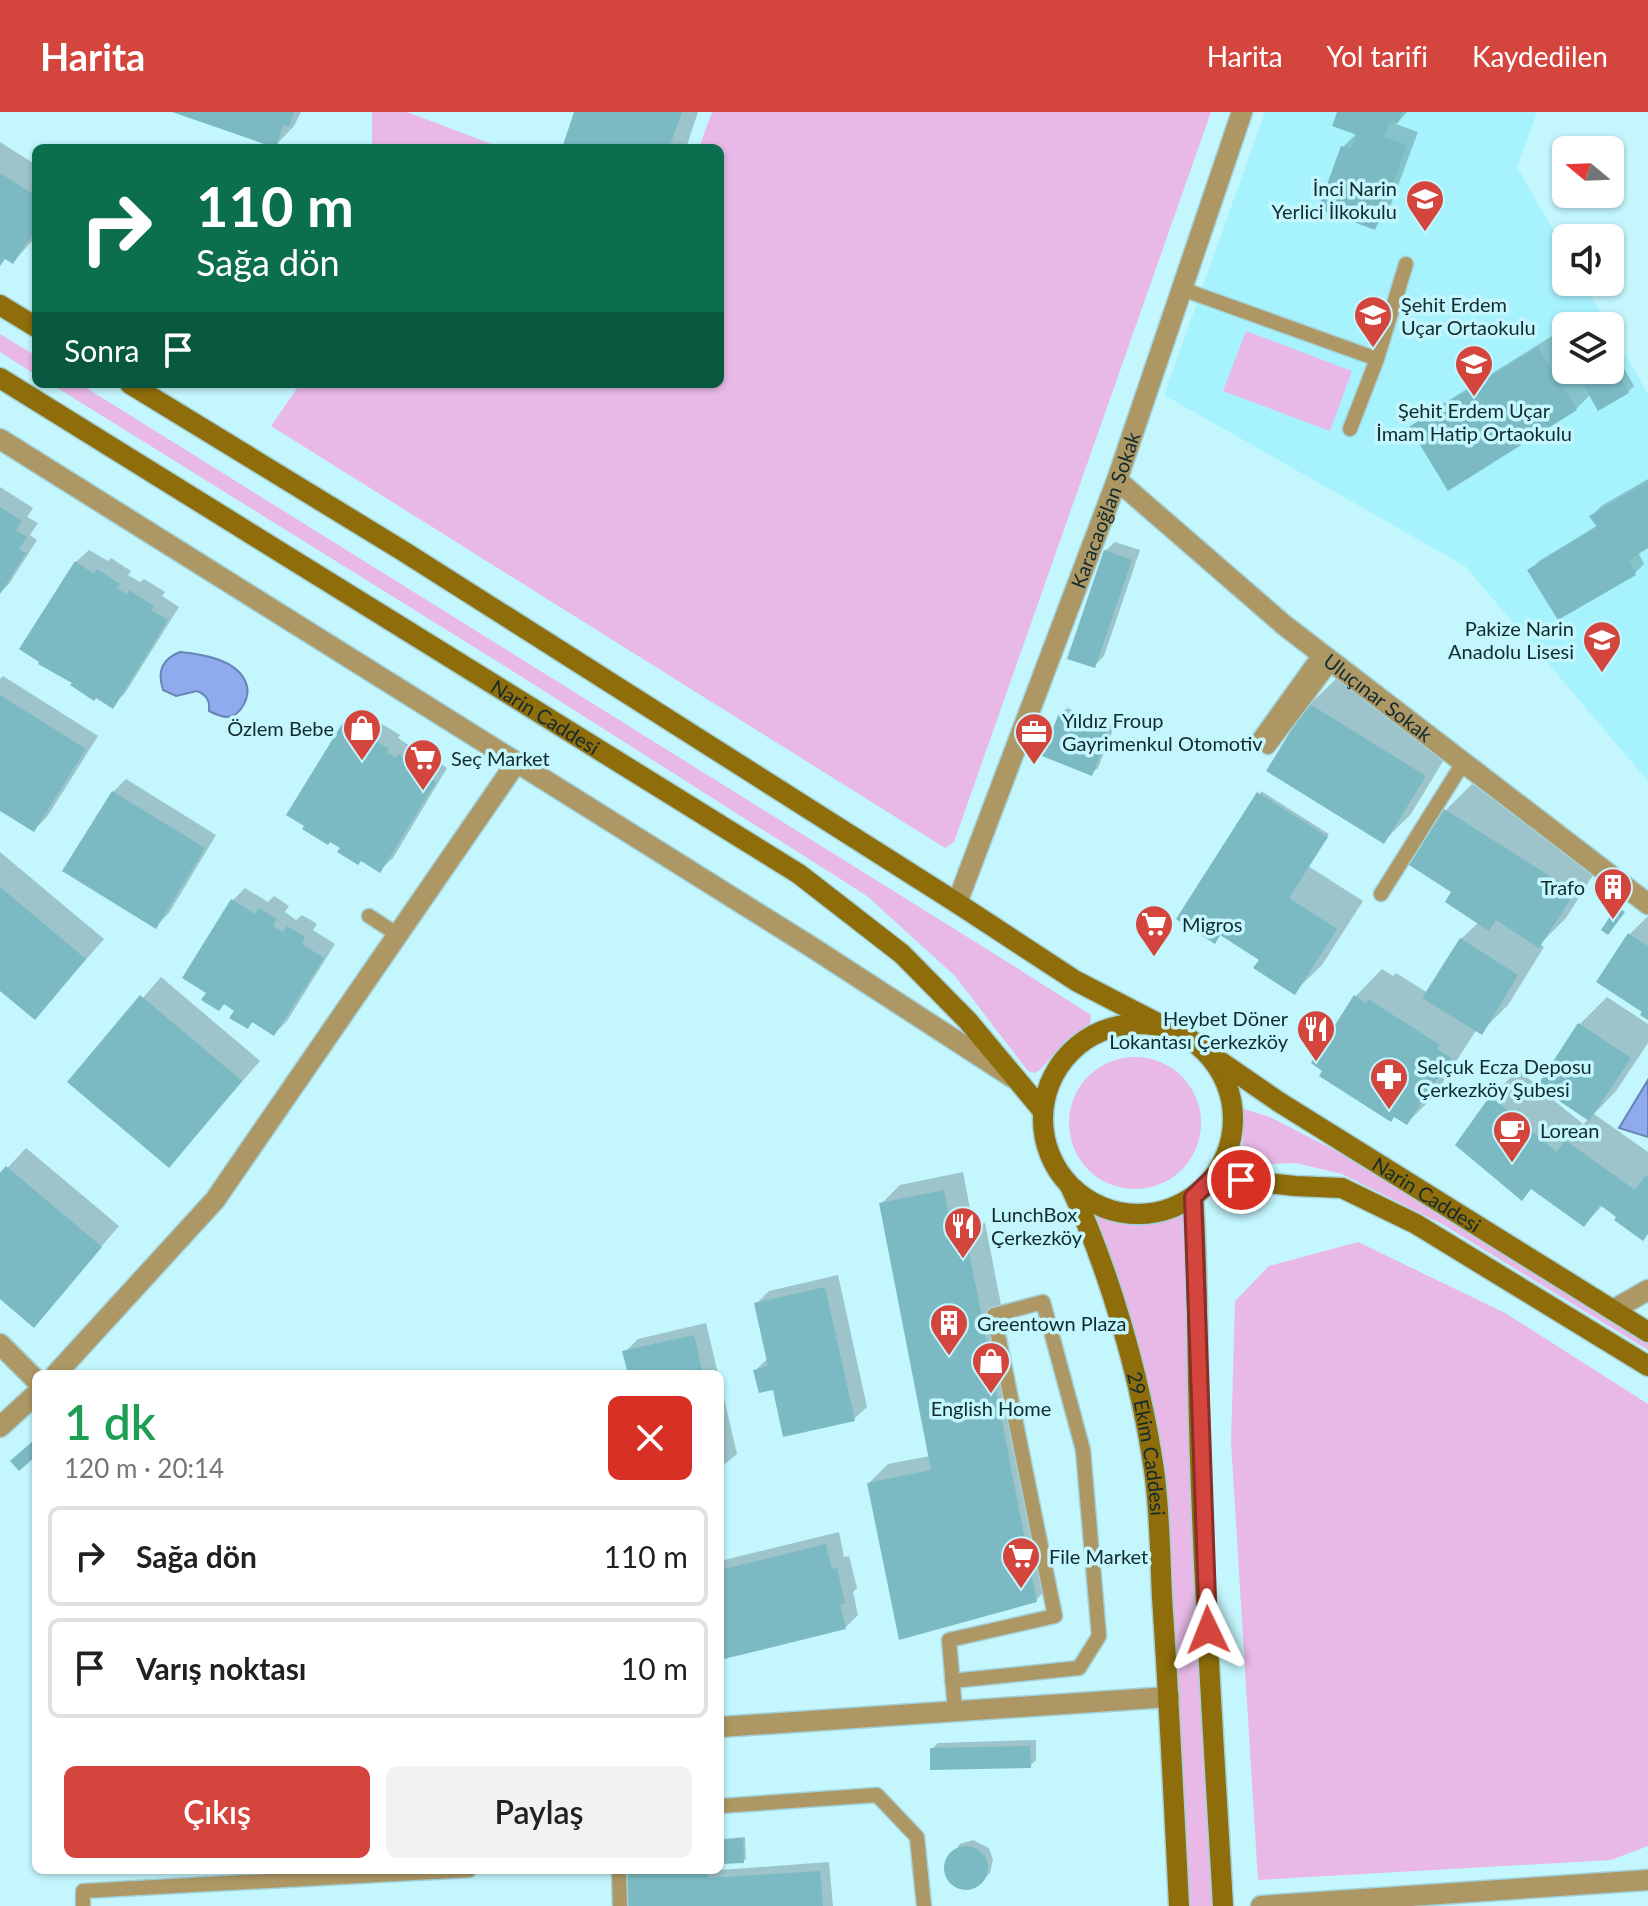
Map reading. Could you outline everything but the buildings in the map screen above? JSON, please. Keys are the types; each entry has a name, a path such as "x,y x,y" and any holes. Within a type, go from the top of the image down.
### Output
{"main road":[{"path":"0,305 32,325"},
{"name":"Narin Caddesi","path":"0,378 799,874 902,954 968,1021 1043,1111"},
{"path":"137,388 403,551 1076,981 1188,1037 1208,1054 1223,1075 1232,1101 1233,1128 1227,1154 1214,1177 1193,1197 1169,1209 1143,1214 1116,1212 1091,1202 1070,1186 1054,1164 1045,1138 1043,1111 1049,1084 1063,1059 1084,1040 1109,1028 1137,1023 1165,1027"},
{"name":"Narin Caddesi","path":"1208,1054 1279,1102 1648,1332"},
{"name":"Narin Caddesi","path":"1214,1177 1342,1188 1416,1224 1648,1366"},
{"name":"29 Ekim Caddesi","path":"1070,1186 1092,1232 1133,1374 1154,1471 1179,1906"},
{"path":"1193,1197 1210,1677 1223,1906"}],"street":[{"name":"Karacaoğlan Sokak","path":"957,903 1117,480 1242,112"},
{"path":"0,439 810,946 1017,1080"},
{"name":"Uluçınar Sokak","path":"1117,480 1284,625 1648,904"},
{"path":"60,1370 215,1200 516,763"},
{"path":"1613,1310 1648,1290"},
{"path":"0,1344 32,1376"},
{"path":"0,1427 32,1398"},
{"path":"724,1727 1169,1697"},
{"path":"1261,1906 1648,1880"}],"lane":[{"path":"1350,429 1377,359 1406,264"},
{"path":"1182,289 1377,359"},
{"path":"1262,744 1327,658"},
{"path":"1381,894 1463,763"},
{"path":"369,916 398,935"},
{"path":"952,1681 1079,1668 1099,1636 1083,1450 1043,1302 994,1315 1055,1616 949,1640 952,1681 955,1710"},
{"path":"724,1806 877,1795 917,1837 924,1906"},
{"path":"83,1906 83,1891 395,1874"},
{"path":"619,1874 620,1906"}],"shaded area":[{"path":"372,112 407,112 491,144 372,144"},
{"path":"712,112 1211,112 954,842 945,848 271,426 297,388 724,388 724,144 700,144"},
{"name":"Şehit Erdem Uçar Ortaokulu","path":"1265,112 1537,112 1517,167 1552,228 1552,296 1591,296 1601,312 1552,312 1552,384 1624,384 1624,352 1648,394 1648,781 1465,566 1164,395"},
{"path":"1246,331 1352,371 1330,431 1223,391"},
{"path":"0,334 32,354 32,372 0,352"},
{"path":"57,388 86,388 1091,1015 1090,1024 1066,1040 1040,1070 1035,1073 1028,1071 955,976 867,896"},
{"path":"180,652 218,659 235,668 247,688 244,704 237,713 225,717 209,711 207,699 197,691 176,696 163,690 162,666"},
{"path":"1135,1057 1160,1062 1181,1077 1196,1098 1201,1123 1196,1148 1181,1169 1160,1184 1135,1189 1110,1184 1089,1169 1074,1148 1069,1123 1074,1098 1089,1077 1110,1062"},
{"path":"1648,1080 1648,1137 1619,1128"},
{"path":"1244,1109 1270,1117 1336,1151 1648,1343 1648,1350 1442,1224 1342,1174 1295,1163 1242,1165"},
{"path":"1185,1210 1217,1906 1186,1906 1163,1468 1120,1285 1095,1213 1141,1222"},
{"path":"1358,1242 1505,1313 1648,1404 1648,1846 1611,1860 1258,1880 1231,1442 1235,1301 1269,1266"}],"place":[{"name":"İnci Narin Yerlici İlkokulu","path":"1425,233"},
{"name":"Şehit Erdem Uçar Ortaokulu","path":"1373,349"},
{"name":"Şehit Erdem Uçar İmam Hatip Ortaokulu","path":"1474,398"},
{"name":"Pakize Narin Anadolu Lisesi","path":"1602,674"},
{"name":"Özlem Bebe","path":"362,762"},
{"name":"Yıldız Froup Gayrimenkul Otomotiv","path":"1034,766"},
{"name":"Seç Market","path":"423,792"},
{"name":"Trafo","path":"1613,921"},
{"name":"Migros","path":"1154,958"},
{"name":"Heybet Döner Lokantası Çerkezköy","path":"1316,1063"},
{"name":"Selçuk Ecza Deposu Çerkezköy Şubesi","path":"1389,1111"},
{"name":"Lorean","path":"1512,1164"},
{"name":"LunchBox Çerkezköy","path":"963,1260"},
{"name":"Greentown Plaza","path":"949,1357"},
{"name":"English Home","path":"991,1395"},
{"name":"File Market","path":"1021,1590"}],"route":[{"path":"1208,1630 1193,1197 1214,1177 1241,1180"}]}
